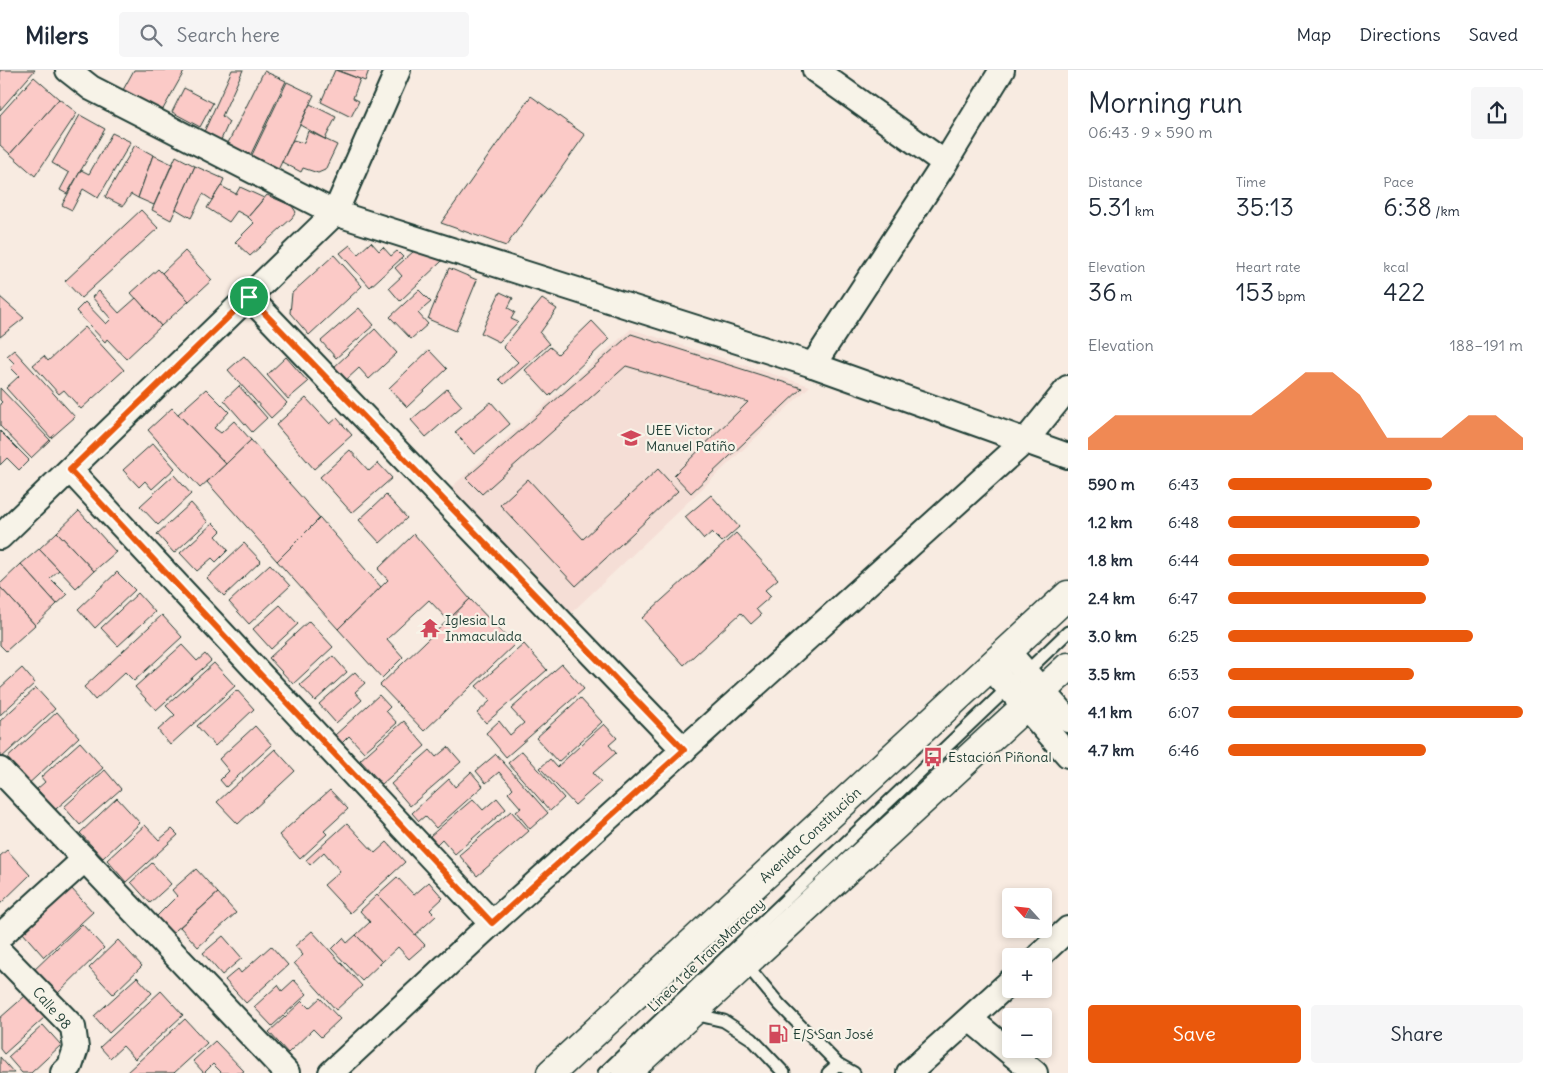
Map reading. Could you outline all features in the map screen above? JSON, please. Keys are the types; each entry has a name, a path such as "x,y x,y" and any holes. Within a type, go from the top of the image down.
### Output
{"street":[{"path":"68,70 90,88 335,213 814,365 1068,456"},
{"path":"0,537 335,213 398,70"},
{"path":"815,70 945,164"},
{"path":"814,365 945,164 1002,70"},
{"path":"249,297 684,750"},
{"path":"331,1073 492,923 1026,440 1068,388"},
{"path":"70,470 492,923"},
{"name":"Avenida Constitución","path":"551,1073 1068,596"},
{"path":"999,660 1025,690 1068,755"},
{"path":"626,1073 745,963 1025,690 1068,667"},
{"path":"1025,690 1068,720"},
{"path":"0,770 287,1073"},
{"path":"0,936 86,859"},
{"path":"1048,948 1068,930"},
{"name":"Calle 98","path":"0,952 72,1027 76,1048 70,1066 63,1073"},
{"path":"909,1073 1002,989"},
{"path":"970,1019 1035,1073"}],"lane":[{"name":"Línea 1 de TransMaracay","path":"604,1073 1025,690 1068,632"},
{"path":"745,963 779,1004 838,1064 854,1073"},
{"path":"690,1013 724,1020 752,1039 784,1073"},
{"path":"828,1073 838,1064"}],"shaded area":[{"name":"UEE Victor Manuel Patiño","path":"631,329 810,386 569,615 448,490"}],"building":[{"path":"0,70 35,70 0,110"},
{"path":"134,70 185,70 162,111 123,90"},
{"path":"232,70 243,70 222,116 229,122 220,142 203,134"},
{"path":"335,70 360,79 353,98 359,101 351,117 321,102"},
{"path":"337,70 369,70 365,81"},
{"path":"264,71 286,81 250,156 227,145"},
{"path":"34,77 59,99 10,154 0,145 0,115"},
{"path":"287,82 314,95 278,170 251,157"},
{"path":"184,88 213,103 200,127 172,112"},
{"path":"531,96 585,135 506,246 441,223"},
{"path":"59,99 77,113 35,176 10,154"},
{"path":"310,104 336,117 325,139 300,125"},
{"path":"80,115 105,129 67,194 60,190 69,173 52,163"},
{"path":"308,131 337,145 325,170 318,173 303,168 301,172 282,162 293,140 304,143"},
{"path":"112,133 131,142 98,198 83,189 72,210 62,205 81,170 89,174"},
{"path":"135,145 153,155 138,198 131,194 123,206 105,197"},
{"path":"153,155 172,164 154,205 138,198"},
{"path":"176,156 195,166 171,220 152,210"},
{"path":"195,166 224,179 212,200 203,194 191,218 176,209"},
{"path":"221,186 236,194 240,187 264,198 248,217 237,211 229,222 207,208"},
{"path":"267,195 292,206 296,212 292,218 250,256 235,242 254,223 248,217"},
{"path":"141,210 158,228 81,298 65,281"},
{"path":"371,242 379,251 383,247 391,256 397,251 403,257 370,287 340,253 350,245 358,254"},
{"path":"185,251 212,280 189,301 162,273"},
{"path":"414,251 442,261 400,301 389,288 402,276 395,268"},
{"path":"334,255 362,286 309,335 290,313 292,293"},
{"path":"449,268 477,280 456,331 428,319"},
{"path":"158,269 189,301 161,326 131,293"},
{"path":"419,290 431,302 418,313 428,324 411,339 390,317"},
{"path":"99,291 119,313 136,298 161,326 126,359 107,339 105,342 76,311 85,302 106,324 111,319 92,297"},
{"path":"500,292 513,298 508,308 515,312 511,319 518,322 499,342 481,333"},
{"path":"0,297 24,318 0,337"},
{"path":"542,299 557,309 540,333 549,344 504,384 499,379 518,362 503,347"},
{"path":"359,308 374,325 336,358 321,341"},
{"path":"592,321 609,339 549,396 525,370 550,347 558,354"},
{"path":"85,327 124,370 81,409 64,390 59,394 33,365 44,356 48,361"},
{"path":"375,329 397,353 369,379 359,368 345,381 333,368"},
{"path":"631,334 802,388 691,493 674,475 748,402 626,366 482,494 466,478"},
{"path":"14,350 75,417 51,438 6,388 19,376 11,368 14,363 7,356"},
{"path":"429,350 447,369 407,407 389,388"},
{"path":"244,356 287,403 271,418 228,370"},
{"path":"286,357 308,382 288,399 267,375"},
{"path":"239,386 267,418 252,432 224,400"},
{"path":"0,388 50,440 31,458 0,426 0,404 2,402 0,400"},
{"path":"206,389 229,412 214,428 221,433 234,421 251,440 226,464 178,414"},
{"path":"447,389 462,406 426,437 411,420"},
{"path":"306,398 330,424 337,418 352,435 314,469 276,425"},
{"path":"491,402 510,424 474,454 455,432"},
{"path":"172,408 226,464 200,488 148,430"},
{"path":"0,431 29,460 19,470 7,458 0,465"},
{"path":"251,440 320,518 277,561 207,482"},
{"path":"153,443 175,468 152,489 145,481 139,487 123,470"},
{"path":"350,450 369,471 378,463 392,478 352,513 320,477"},
{"path":"658,469 678,491 576,586 500,505 528,479 583,539"},
{"path":"174,475 191,494 158,525 140,506"},
{"path":"386,495 407,518 380,543 359,520"},
{"path":"711,495 739,527 722,542 712,532 704,539 685,517"},
{"path":"191,503 208,522 174,553 157,534"},
{"path":"79,511 116,552 94,571 57,532"},
{"path":"320,518 381,587 338,629 277,561"},
{"path":"213,523 221,531 216,536 228,550 216,562 212,558 197,571 180,553"},
{"path":"57,532 94,571 76,588 39,549"},
{"path":"736,533 778,579 765,590 771,596 756,609 761,615 751,624 741,613 684,665 642,618"},
{"path":"414,534 470,599 448,620 429,600 387,639 403,657 382,678 338,629 388,580 378,569"},
{"path":"244,543 261,561 224,596 207,578"},
{"path":"39,549 59,570 50,578 67,595 57,604 21,564"},
{"path":"21,564 57,604 35,625 0,587 0,584"},
{"path":"270,564 290,586 249,624 229,602"},
{"path":"117,572 135,590 95,628 78,609"},
{"path":"0,587 35,625 6,651 0,645"},
{"path":"138,593 155,612 118,646 101,628"},
{"path":"470,599 514,645 424,731 380,685"},
{"path":"280,605 298,624 271,649 253,629"},
{"path":"162,615 182,637 134,681 125,672 95,700 84,687"},
{"path":"309,621 333,647 293,684 269,658"},
{"path":"524,644 547,670 486,723 477,713 490,701 476,686"},
{"path":"182,645 197,661 205,654 211,661 156,710 135,687"},
{"path":"333,656 347,672 315,701 300,685"},
{"path":"214,663 235,686 170,745 158,730 175,715 166,706"},
{"path":"562,664 584,689 506,757 486,733 499,721 510,735 524,723 511,709"},
{"path":"22,668 35,683 0,715 0,688"},
{"path":"355,672 365,683 355,692 362,700 336,723 319,704"},
{"path":"36,688 55,709 0,759 0,721"},
{"path":"237,690 254,709 215,746 197,726"},
{"path":"379,695 390,707 386,711 397,723 364,752 349,736 341,744 334,736"},
{"path":"580,698 602,722 558,762 536,738"},
{"path":"57,712 79,737 24,788 2,763"},
{"path":"404,721 425,746 382,784 360,760"},
{"path":"604,724 617,738 609,745 616,753 593,773 601,782 575,805 540,768 550,759 557,767"},
{"path":"255,726 272,745 226,787 220,780 229,771 219,759"},
{"path":"80,742 103,768 49,815 38,803 44,797 37,789 45,782 41,777"},
{"path":"448,747 461,762 410,806 391,784 430,750 436,757"},
{"path":"275,749 295,771 238,824 217,802"},
{"path":"522,751 564,798 550,811 508,763"},
{"path":"496,754 548,813 530,829 516,812 521,808 508,793 513,788 499,772 486,783 476,771"},
{"path":"105,770 121,789 80,825 64,807"},
{"path":"471,772 483,786 436,828 425,816 419,821 412,813 449,779 455,787"},
{"path":"330,790 348,809 324,831 327,834 300,859 279,835"},
{"path":"117,798 140,823 103,858 80,833"},
{"path":"497,798 506,809 455,854 442,839 437,844 430,836 473,799 483,810"},
{"path":"511,811 529,831 477,876 459,855"},
{"path":"347,823 375,853 387,842 405,862 350,913 324,885 340,871 324,852 310,865 306,860"},
{"path":"145,825 159,840 172,829 178,835 126,882 107,860"},
{"path":"7,850 30,875 0,904 0,856"},
{"path":"152,863 171,884 150,903 131,882"},
{"path":"196,869 218,893 168,937 153,920 177,896 172,890"},
{"path":"397,877 414,895 429,882 443,898 430,910 436,916 415,935 377,895"},
{"path":"71,888 93,912 44,957 22,932"},
{"path":"218,893 236,913 198,947 180,927"},
{"path":"377,895 425,945 409,959 398,947 382,962 356,935 370,922 360,911"},
{"path":"82,924 104,948 53,998 30,974"},
{"path":"312,931 362,986 336,1010 294,963 303,955 295,946"},
{"path":"356,935 382,962 362,981 332,949 343,938 347,943"},
{"path":"223,936 242,958 222,975 203,953"},
{"path":"118,940 142,966 113,994 89,968"},
{"path":"271,946 288,965 246,1003 225,980 238,969 241,973"},
{"path":"137,977 152,993 109,1033 94,1016"},
{"path":"294,980 307,994 272,1026 254,1007 278,985 282,991"},
{"path":"161,991 183,1015 135,1059 123,1046 110,1058 100,1047"},
{"path":"25,996 45,1017 4,1054 0,1049 0,1018"},
{"path":"320,998 340,1019 321,1037 313,1029 288,1053 269,1032 302,1001 309,1008"},
{"path":"185,1019 207,1043 174,1073 126,1073"},
{"path":"43,1025 61,1045 31,1073 22,1073 8,1057"},
{"path":"215,1041 244,1071 241,1073 222,1073 213,1064 204,1073 193,1061"},
{"path":"0,1057 14,1073 0,1073"}],"place":[{"name":"UEE Victor Manuel Patiño","path":"631,438"},
{"name":"Iglesia La Inmaculada","path":"430,628"},
{"name":"Estación Piñonal","path":"933,757"},
{"name":"E/S San José","path":"778,1034"}],"route":[{"path":"249,297 684,750 492,923 70,470 249,297"}]}
